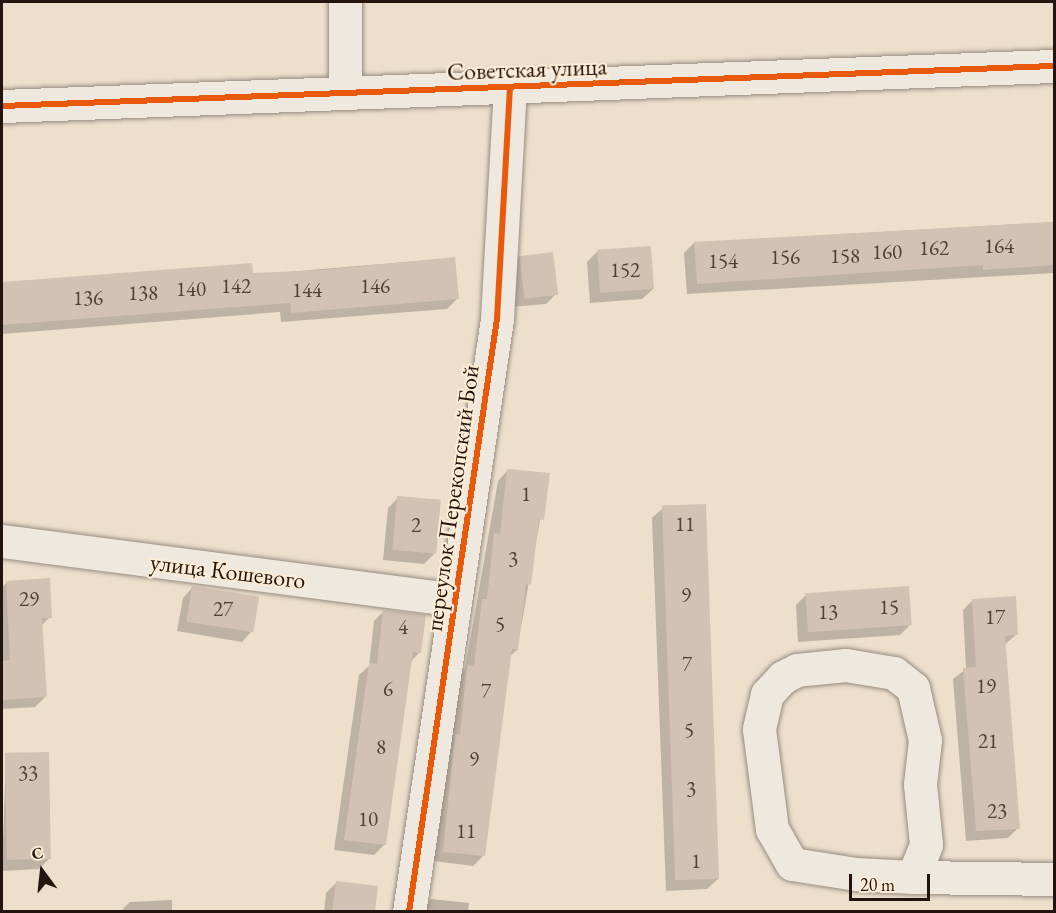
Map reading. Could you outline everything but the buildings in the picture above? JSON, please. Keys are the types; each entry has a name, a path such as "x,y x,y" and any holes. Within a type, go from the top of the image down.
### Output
{"street":[{"path":"345,2 345,93"},
{"name":"Советская улица","path":"2,105 510,88 1054,66"},
{"name":"переулок Перекопский Бой","path":"409,912 497,319 510,88"},
{"name":"улица Кошевого","path":"2,541 455,600"},
{"path":"913,877 926,844 920,784 925,740 913,688 894,673 846,665 797,670 783,677 767,694 759,729 772,829 792,864 913,877 1054,879"}],"cycle path":[{"path":"2,106 1054,66"},
{"path":"409,912 497,319 510,88"}]}
